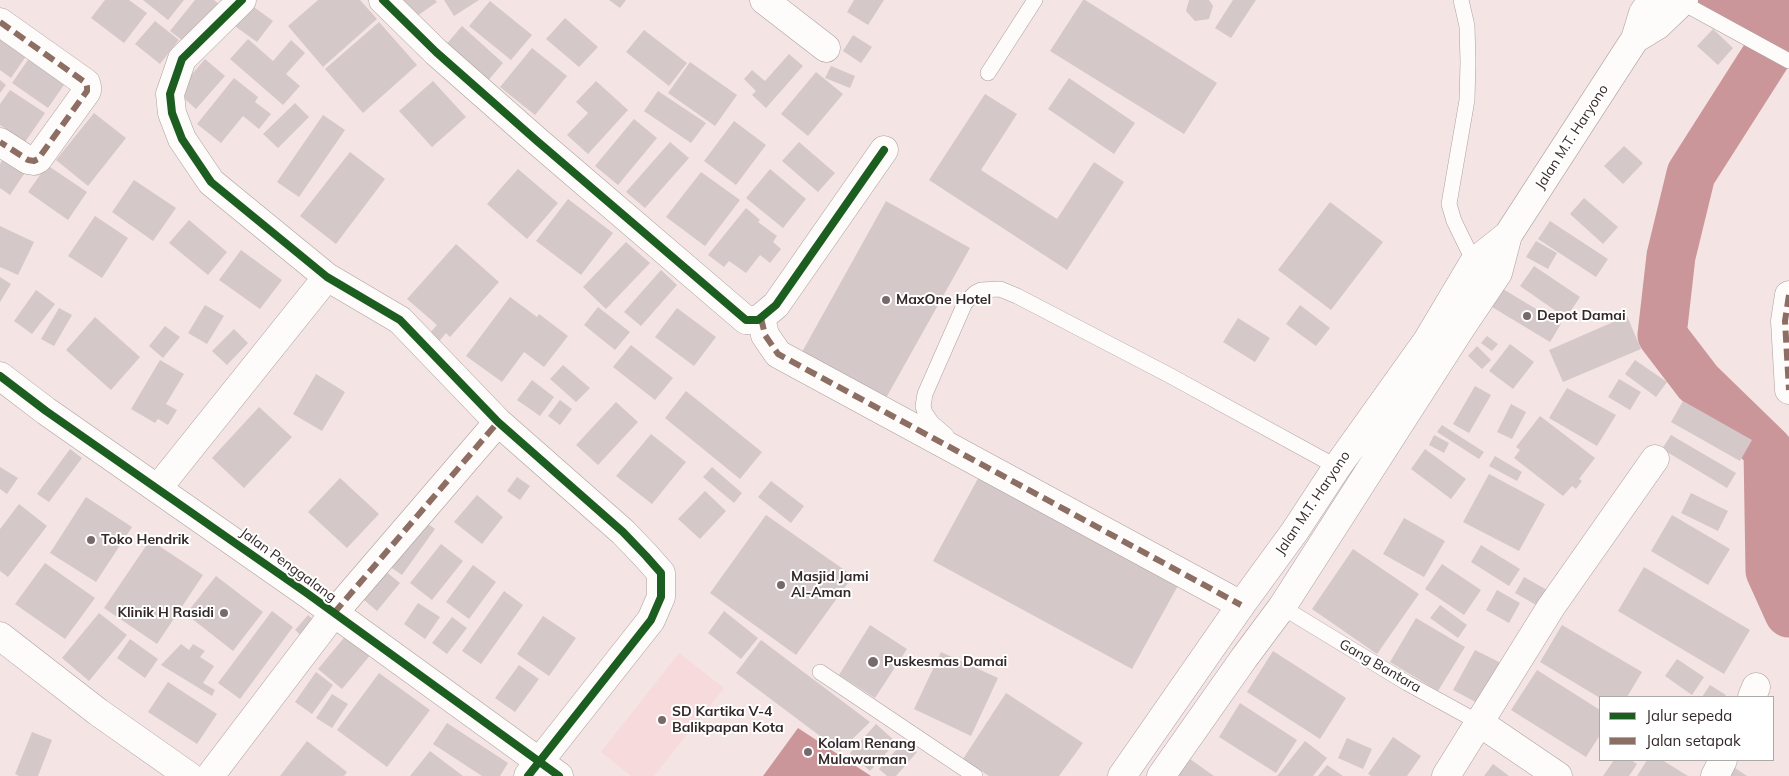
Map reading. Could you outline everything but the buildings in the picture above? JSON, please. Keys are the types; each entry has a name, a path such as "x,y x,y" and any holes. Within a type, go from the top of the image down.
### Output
{"street":[{"path":"242,0 182,59 170,94 172,113 182,139 211,182 328,277 400,320 498,422 623,532 660,573 662,598 652,620 542,772"},
{"path":"383,0 450,65 746,320 758,320 776,304 884,150"},
{"path":"764,0 826,48"},
{"name":"Jalan M.T. Haryono","path":"1122,776 1295,531 1337,467 1427,341 1486,267 1508,235 1635,39 1643,13 1652,0"},
{"name":"Jalan M.T. Haryono","path":"1635,39 1658,25 1682,1"},
{"path":"0,22 86,83 87,87 87,91 38,159 34,161 28,160 0,142"},
{"name":"Jalan M.T. Haryono","path":"1161,776 1282,607 1461,328 1486,267"},
{"path":"158,488 328,277"},
{"path":"1789,294 1785,321 1789,390"},
{"path":"760,318 765,335 778,354 1244,601"},
{"name":"Jalan Penggalang","path":"0,376 46,412 158,488 334,613 542,772"},
{"path":"210,776 334,613 498,422"},
{"path":"1446,776 1551,607 1655,459"},
{"path":"0,636 98,712 189,776"},
{"path":"1480,722 1558,776"},
{"path":"1715,776 1722,761"}],"lane":[{"path":"988,73 1035,0"},
{"path":"1461,0 1467,26 1467,100 1449,204 1454,221 1486,267"},
{"path":"1682,1 1789,61"},
{"path":"1244,601 944,434 932,423 925,413 923,406 926,394 965,303 975,293 988,288 1000,289 1017,296 1167,374 1337,467"},
{"name":"Gang Bantara","path":"1282,607 1407,683 1480,722"},
{"path":"820,672 975,776"}],"shaded area":[{"path":"1693,0 1789,0 1789,60"},
{"name":"SD Kartika V-4 Balikpapan Kota","path":"679,653 724,688 654,776 631,776 601,752"},
{"name":"Kolam Renang Mulawarman","path":"798,728 871,776 763,776"}],"waterway":[{"path":"1789,20 1691,174 1671,256 1662,335 1698,382 1768,450 1770,571 1789,613"}],"marked path":[{"path":"0,22 86,83 87,87 87,91 38,159 34,161 28,160 0,142"},
{"path":"1789,295 1785,321 1789,390"},
{"path":"761,318 765,335 778,354 1241,605"},
{"path":"334,613 498,422"}],"cycle path":[{"path":"242,0 182,59 170,94 172,113 182,139 211,182 327,277 400,320 498,422 623,532 661,573 661,597 651,620 528,776"},
{"path":"383,0 436,52 746,320 758,320 776,305 884,150"},
{"path":"0,376 46,411 308,594 559,776"}],"place":[{"name":"MaxOne Hotel","path":"886,300"},
{"name":"Depot Damai","path":"1527,316"},
{"name":"Toko Hendrik","path":"91,540"},
{"name":"Masjid Jami Al-Aman","path":"781,585"},
{"name":"Klinik H Rasidi","path":"224,613"},
{"name":"Puskesmas Damai","path":"873,662"},
{"name":"SD Kartika V-4 Balikpapan Kota","path":"662,720"},
{"name":"Kolam Renang Mulawarman","path":"808,752"}]}
